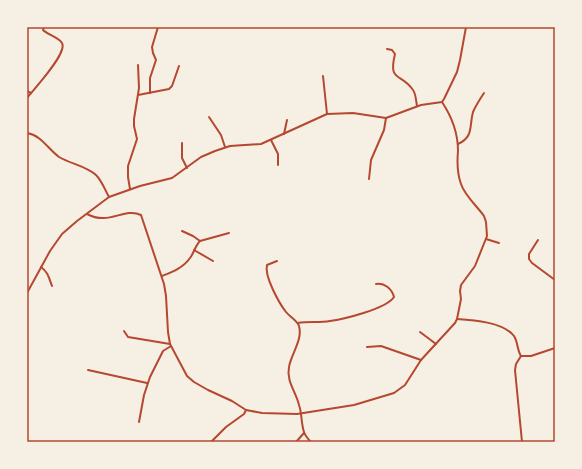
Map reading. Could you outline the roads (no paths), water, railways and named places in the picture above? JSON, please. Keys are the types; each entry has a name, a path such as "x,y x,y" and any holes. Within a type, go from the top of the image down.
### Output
{"street":[{"path":"27,98 55,63 62,51 63,45 61,41 46,33 43,30 44,27"},
{"path":"150,93 150,78 156,60 152,47 158,27"},
{"path":"442,102 457,72 466,27"},
{"path":"388,49 392,50 395,54 392,66 394,74 413,90 417,106"},
{"path":"130,189 127,171 137,139 134,119 140,80 138,65"},
{"path":"138,95 169,89 172,86 179,66"},
{"path":"323,76 327,114"},
{"path":"27,91 31,93"},
{"path":"458,144 468,137 474,110 484,93"},
{"path":"27,293 41,267 62,234 109,197 130,189 172,178 201,157 215,150 225,147 254,145 272,140 327,114 353,113 386,118 417,106 442,102"},
{"path":"86,214 93,217 107,218 131,212 136,212 141,215 162,276 166,296 170,345 187,376 194,382 246,410 262,413 301,413 354,405 394,393 405,385 421,360 457,319 462,296 460,292 461,285 475,266 488,232 484,216 461,186 457,167 458,144 456,128 442,102"},
{"path":"209,117 221,135 225,147"},
{"path":"369,179 371,160 384,130 386,118"},
{"path":"284,134 287,120"},
{"path":"27,132 38,137 52,152 60,157 90,171 101,182 109,197"},
{"path":"272,140 278,154 278,165"},
{"path":"182,143 182,158 187,168"},
{"path":"182,231 200,241"},
{"path":"162,276 183,265 190,258 200,241 229,233"},
{"path":"486,239 499,243"},
{"path":"538,240 530,254 529,259 532,263 555,280"},
{"path":"194,250 213,262"},
{"path":"277,262 267,265 267,274 271,285 286,312 298,323 299,326 298,341 288,369 290,384 301,413 304,433 311,442"},
{"path":"41,267 46,270 52,286"},
{"path":"298,323 338,320 379,307 392,300 394,297 392,292 383,284 376,284"},
{"path":"457,319 491,324 508,331 514,336 521,356"},
{"path":"124,331 128,337 170,345"},
{"path":"420,332 436,344"},
{"path":"139,422 148,383 162,351 170,345"},
{"path":"367,347 382,346 421,360"},
{"path":"521,356 531,356 555,348"},
{"path":"521,356 516,364 516,370 522,442"},
{"path":"88,370 148,383"},
{"path":"211,442 246,410"},
{"path":"296,442 304,433"}]}
